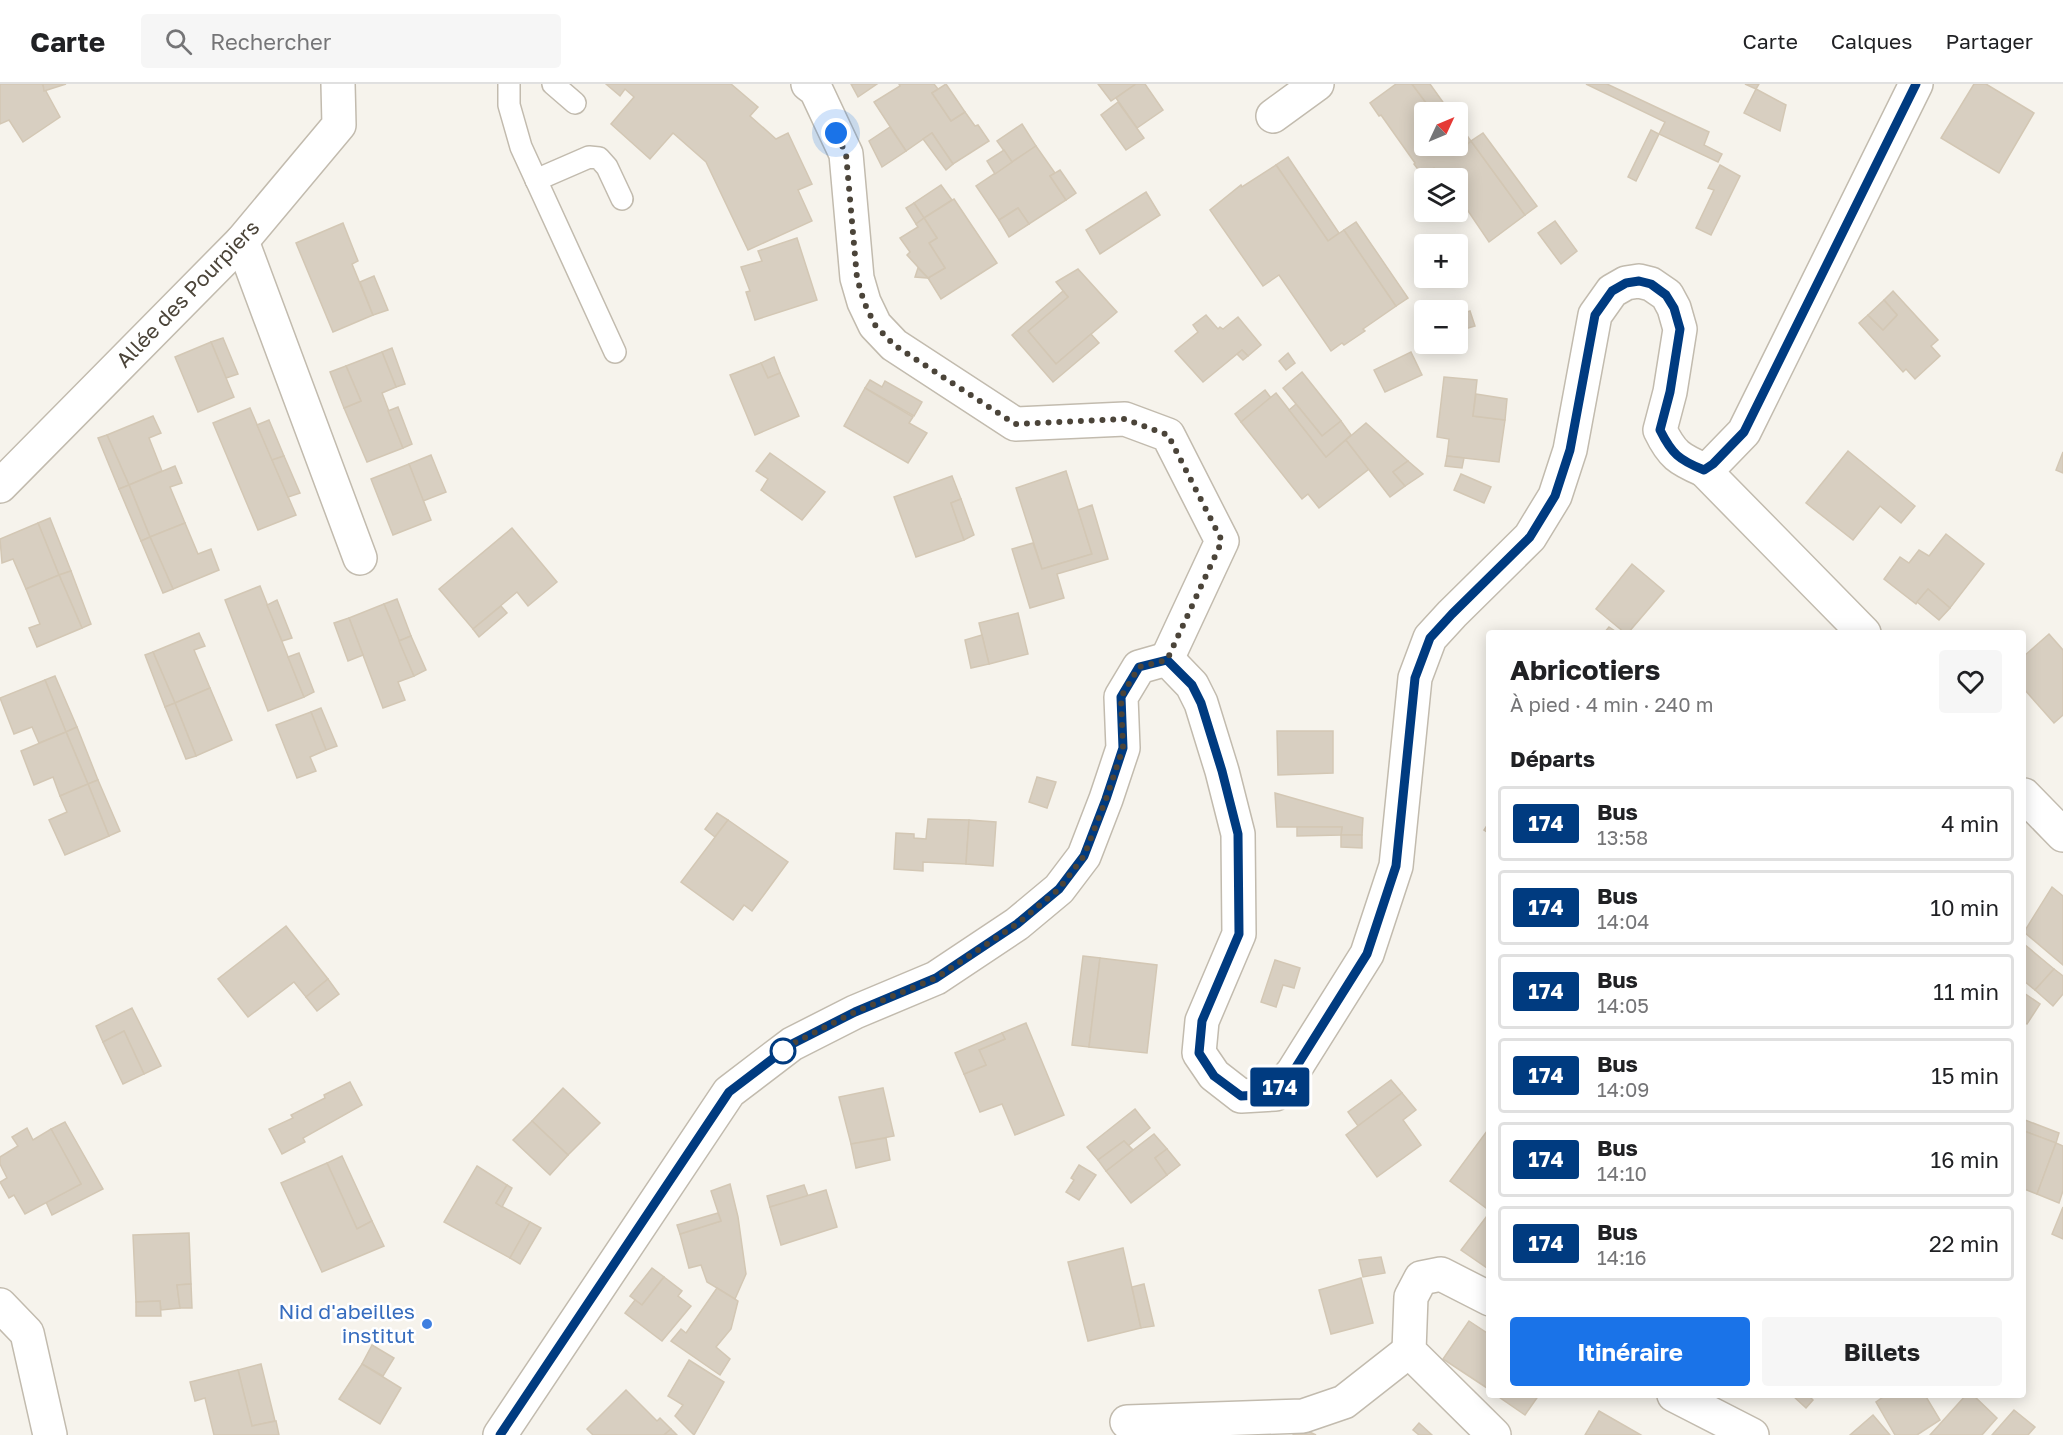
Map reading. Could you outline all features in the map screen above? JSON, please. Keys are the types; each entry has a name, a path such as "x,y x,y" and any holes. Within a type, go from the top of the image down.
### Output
{"street":[{"name":"Allée des Pourpiers","path":"0,486 242,241 339,125 338,84"},
{"path":"808,84 816,90 846,154 857,278 864,302 875,325 894,345 1015,424 1125,419 1168,435 1222,541 1167,660"},
{"path":"1273,116 1317,84"},
{"path":"1704,470 1713,464 1744,432 1916,84"},
{"path":"242,241 360,558"},
{"path":"1167,660 1192,685 1201,703 1238,834 1239,934 1202,1021 1199,1053 1214,1076 1241,1096 1275,1094 1293,1072 1367,954 1396,866 1415,678 1430,638 1530,537 1555,496 1570,450 1595,315 1612,291 1626,283 1639,281 1651,284 1666,295 1674,308 1680,329 1670,392 1660,430 1670,450 1687,463 1704,470 1861,630"},
{"path":"500,1435 729,1092 792,1044 855,1012 936,978 1017,924 1059,889 1084,856 1123,748 1121,697 1139,667 1167,660"},
{"path":"2026,797 2063,835"},
{"path":"1127,1422 1303,1416 1344,1402 1409,1350 1412,1297 1421,1278 1441,1274 1486,1297"},
{"path":"0,1305 27,1333 50,1435"},
{"path":"1409,1350 1494,1435"},
{"path":"1680,1398 1752,1435"}],"lane":[{"path":"509,84 509,105 521,147 615,352"},
{"path":"553,84 575,103"},
{"path":"536,180 590,157 599,158 607,167 622,199"}],"building":[{"path":"0,84 42,84 60,117 23,142 9,120 0,124"},
{"path":"43,84 66,84 44,91"},
{"path":"606,84 731,84 758,107 750,116 776,139 788,133 812,184 798,190 812,221 748,250 706,162 673,133 650,159 611,124 634,97 625,89 620,96"},
{"path":"851,84 877,84 858,97"},
{"path":"899,84 934,84 938,89 932,93 951,121 965,112 989,141 953,164 932,133 906,151 874,102 900,86"},
{"path":"946,84 965,112 951,121 932,93"},
{"path":"1098,84 1136,84 1111,101"},
{"path":"1136,84 1145,84 1163,110 1137,128 1116,98"},
{"path":"1396,84 1412,84 1426,102 1414,102 1414,156 1468,156 1468,143 1471,141 1525,215 1489,242 1468,211 1468,168 1417,168 1381,115 1379,116 1370,103"},
{"path":"1412,84 1430,84 1443,102 1426,102"},
{"path":"1586,84 1607,84 1709,132 1704,145 1722,154 1718,162 1659,134 1665,122"},
{"path":"1745,84 1759,84 1756,89"},
{"path":"1974,84 1986,84 2034,113 1999,173 1941,138"},
{"path":"1756,89 1786,105 1780,131 1744,113"},
{"path":"1118,102 1144,138 1126,150 1101,115"},
{"path":"1022,124 1036,146 1012,162 997,141"},
{"path":"890,127 906,151 882,167 869,141"},
{"path":"1651,130 1659,134 1636,181 1628,177"},
{"path":"932,133 953,164 946,170 923,139"},
{"path":"1483,133 1537,206 1525,215 1471,141"},
{"path":"1036,146 1055,173 1050,176 1066,200 1029,224 1018,208 999,220 976,186"},
{"path":"1004,150 1012,162 995,174 987,161"},
{"path":"1288,157 1339,233 1328,241 1276,165"},
{"path":"1276,165 1328,241 1344,230 1396,306 1363,329 1365,331 1331,351 1279,275 1263,286 1210,210 1241,185 1242,187"},
{"path":"1720,165 1740,176 1711,235 1696,228 1714,190 1708,188"},
{"path":"1060,170 1076,193 1066,200 1050,176"},
{"path":"941,185 952,200 924,218 914,203"},
{"path":"1146,192 1160,215 1100,254 1086,230"},
{"path":"954,199 997,263 941,299 928,278 945,268 929,243 937,238 924,218"},
{"path":"914,203 924,218 916,224 906,208"},
{"path":"1018,208 1029,224 1009,237 999,220"},
{"path":"924,218 937,238 929,243 945,268 928,278 907,255 910,252 900,238 918,227 916,224"},
{"path":"1555,221 1577,251 1561,264 1538,233"},
{"path":"1356,222 1408,298 1396,306 1344,230"},
{"path":"343,223 358,261 352,264 373,315 333,332 296,243"},
{"path":"797,238 817,300 755,320 746,292 750,291 741,267 762,261 758,251"},
{"path":"918,268 928,278 915,277"},
{"path":"1078,269 1117,312 1056,364 1028,331 1068,297 1056,282"},
{"path":"374,276 388,310 373,315 360,282"},
{"path":"1063,291 1068,297 1028,331 1056,364 1091,334 1099,343 1053,382 1012,335"},
{"path":"1893,291 1938,340 1931,346 1940,356 1915,379 1906,369 1903,372 1859,323 1868,315 1883,330 1897,315 1884,300"},
{"path":"1884,300 1897,315 1883,330 1868,315"},
{"path":"1470,311 1475,326 1468,328 1468,312"},
{"path":"1206,315 1218,329 1220,327 1223,329 1238,317 1261,345 1248,356 1242,350 1203,382 1175,351 1198,332 1193,325"},
{"path":"223,338 238,374 226,378 211,342"},
{"path":"211,342 234,397 198,412 175,357"},
{"path":"392,348 405,384 396,387 382,352"},
{"path":"1242,350 1248,356 1243,360 1237,354"},
{"path":"382,352 396,387 382,393 403,448 367,462 344,408 361,401 346,366"},
{"path":"1411,352 1422,375 1385,392 1374,370"},
{"path":"1288,353 1295,363 1286,370 1279,361"},
{"path":"774,357 780,373 768,378 761,363"},
{"path":"761,363 768,378 780,373 799,416 755,435 730,375"},
{"path":"346,366 361,401 344,408 330,372"},
{"path":"1302,372 1341,421 1322,436 1283,388"},
{"path":"1444,377 1477,380 1473,416 1505,420 1499,462 1447,456 1449,439 1437,437"},
{"path":"870,380 882,387 885,381 922,402 914,416 865,388"},
{"path":"865,388 913,417 909,423 927,433 908,463 844,426"},
{"path":"1265,390 1271,398 1241,422 1235,414"},
{"path":"1276,393 1326,457 1346,440 1369,469 1319,508 1308,494 1302,499 1241,422"},
{"path":"1476,394 1507,399 1505,420 1473,416"},
{"path":"1296,404 1322,436 1341,421 1351,435 1326,457 1289,410"},
{"path":"398,407 412,444 403,448 388,411"},
{"path":"250,408 296,515 258,530 213,423"},
{"path":"153,416 161,433 149,438 162,471 129,485 107,435"},
{"path":"269,420 284,456 272,460 257,425"},
{"path":"1366,423 1408,461 1393,472 1405,486 1390,497 1346,440"},
{"path":"107,435 129,485 119,489 98,438"},
{"path":"1848,451 1915,506 1901,523 1880,506 1853,540 1806,503"},
{"path":"2063,452 2063,473 2056,470"},
{"path":"770,453 825,492 802,520 761,490 768,479 756,471"},
{"path":"431,455 446,492 423,501 409,464"},
{"path":"284,456 300,493 288,497 272,460"},
{"path":"1447,456 1464,458 1462,468 1445,466"},
{"path":"1408,461 1423,474 1405,486 1393,472"},
{"path":"409,464 431,520 393,535 371,479"},
{"path":"175,466 182,483 170,487 185,523 150,537 129,485"},
{"path":"1066,471 1092,554 1042,569 1016,488"},
{"path":"1461,474 1491,487 1484,503 1454,490"},
{"path":"952,476 961,499 951,503 964,540 916,557 894,497"},
{"path":"129,485 150,537 141,541 119,489"},
{"path":"961,499 974,535 964,540 951,503"},
{"path":"1092,505 1108,559 1057,574 1064,598 1030,608 1012,549 1033,543 1042,569 1092,554 1078,510"},
{"path":"50,518 71,571 59,575 38,523"},
{"path":"38,523 59,575 26,589 13,559 2,563 0,539"},
{"path":"185,523 198,554 211,549 219,570 173,589 150,537"},
{"path":"512,528 557,582 528,606 517,592 473,629 439,589"},
{"path":"1946,534 1984,564 1950,608 1928,589 1916,604 1884,579 1900,557 1909,563 1919,550 1929,556"},
{"path":"150,537 173,589 163,593 141,541"},
{"path":"1632,564 1664,591 1631,630 1621,630 1596,609"},
{"path":"71,571 91,624 82,628 59,575"},
{"path":"59,575 82,628 37,647 29,628 40,624 26,589"},
{"path":"260,586 304,697 268,711 225,600"},
{"path":"1928,589 1950,608 1939,620 1917,602"},
{"path":"397,599 411,636 399,641 384,604"},
{"path":"277,600 292,638 282,641 267,605"},
{"path":"384,604 414,676 398,682 405,700 383,708 349,618"},
{"path":"501,606 507,613 479,637 473,629"},
{"path":"1018,613 1028,654 989,664 979,623"},
{"path":"349,618 363,655 348,661 334,623"},
{"path":"199,633 205,646 194,650 210,688 175,703 153,652"},
{"path":"2049,634 2063,650 2063,715 2054,723 2026,691 2026,654"},
{"path":"982,635 989,664 971,668 965,640"},
{"path":"411,636 426,670 414,676 399,641"},
{"path":"153,652 175,703 165,707 145,655"},
{"path":"299,653 314,692 304,697 288,657"},
{"path":"55,676 77,727 66,732 45,680"},
{"path":"45,680 66,732 39,743 32,727 14,734 0,698"},
{"path":"210,688 232,740 196,756 175,703"},
{"path":"175,703 196,756 186,759 165,707"},
{"path":"321,708 337,746 326,750 311,712"},
{"path":"311,712 326,750 310,757 316,771 297,778 276,725"},
{"path":"77,727 98,780 88,784 66,732"},
{"path":"1277,731 1333,731 1333,773 1278,775"},
{"path":"66,732 88,784 60,796 53,777 34,785 21,751"},
{"path":"1037,777 1056,782 1047,808 1029,802"},
{"path":"98,780 120,831 109,836 88,784"},
{"path":"88,784 109,836 65,855 49,820 67,812 60,796"},
{"path":"1275,793 1363,818 1362,835 1341,835 1342,827 1277,827"},
{"path":"717,813 728,820 715,837 705,829"},
{"path":"928,819 969,820 966,864 923,862 923,871 894,869 896,833 914,834 914,838 926,839"},
{"path":"728,820 788,862 752,911 744,905 733,920 681,882"},
{"path":"969,820 996,822 993,866 966,864"},
{"path":"1297,827 1342,827 1341,835 1297,836"},
{"path":"1341,835 1362,835 1362,848 1341,847"},
{"path":"2052,887 2063,896 2063,965 2026,934 2026,929"},
{"path":"286,926 328,979 306,997 294,982 248,1017 218,979"},
{"path":"2026,946 2054,969 2035,990 2026,983"},
{"path":"1083,956 1100,958 1089,1047 1072,1045"},
{"path":"1100,958 1157,965 1147,1053 1089,1047"},
{"path":"1275,960 1300,968 1294,988 1283,985 1276,1007 1261,1002"},
{"path":"2054,969 2063,976 2063,994 2053,1006 2035,990"},
{"path":"328,979 339,994 317,1011 306,997"},
{"path":"2026,994 2040,1004 2026,1023"},
{"path":"132,1008 161,1066 144,1074 124,1031 103,1042 96,1026"},
{"path":"1026,1023 1064,1115 1015,1135 1002,1104 980,1112 964,1074 986,1065 979,1050 1005,1039 1002,1033"},
{"path":"124,1031 144,1074 123,1084 103,1042"},
{"path":"1002,1033 1005,1039 979,1050 986,1065 964,1074 955,1053"},
{"path":"1391,1080 1402,1093 1358,1126 1348,1112"},
{"path":"350,1082 362,1105 303,1138 305,1142 282,1154 269,1129 293,1118 291,1115"},
{"path":"563,1088 600,1123 568,1155 532,1121"},
{"path":"883,1088 894,1136 851,1144 839,1097"},
{"path":"1402,1093 1416,1110 1403,1120 1421,1145 1377,1177 1346,1135"},
{"path":"1135,1109 1150,1128 1128,1146 1124,1141 1098,1160 1087,1147"},
{"path":"2026,1120 2059,1133 2056,1143 2026,1132"},
{"path":"532,1121 568,1155 550,1175 513,1140"},
{"path":"65,1122 103,1189 52,1215 46,1202 81,1184 51,1129"},
{"path":"27,1128 33,1140 51,1129 81,1184 25,1214 14,1195 9,1198 0,1182 7,1178 0,1164 0,1157 18,1146 12,1137"},
{"path":"1486,1132 1486,1208 1450,1181"},
{"path":"2026,1132 2056,1143 2037,1194 2026,1190"},
{"path":"1154,1134 1167,1149 1155,1158 1167,1175 1131,1203 1106,1171"},
{"path":"886,1138 890,1160 856,1168 851,1144"},
{"path":"1124,1141 1133,1150 1106,1171 1098,1160"},
{"path":"2056,1143 2063,1146 2063,1191 2059,1203 2037,1194"},
{"path":"1167,1149 1180,1165 1167,1175 1155,1158"},
{"path":"342,1156 372,1221 357,1229 327,1163"},
{"path":"327,1163 357,1229 372,1221 384,1246 322,1272 281,1183"},
{"path":"1079,1165 1096,1175 1079,1200 1066,1192 1074,1180 1071,1178"},
{"path":"477,1166 507,1185 496,1203 530,1222 510,1258 444,1222"},
{"path":"730,1184 738,1217 746,1274 735,1299 707,1282 701,1265 689,1268 680,1234 721,1221 711,1191"},
{"path":"507,1185 512,1188 502,1207 496,1203"},
{"path":"804,1185 808,1196 770,1207 767,1196"},
{"path":"826,1190 837,1227 781,1245 770,1207"},
{"path":"2063,1207 2063,1239 2052,1234"},
{"path":"718,1213 721,1221 680,1234 677,1225"},
{"path":"1486,1217 1486,1267 1461,1250"},
{"path":"530,1222 541,1228 520,1264 510,1258"},
{"path":"189,1233 191,1284 177,1285 180,1308 161,1310 160,1301 136,1302 133,1235"},
{"path":"1123,1248 1141,1328 1088,1341 1068,1262"},
{"path":"1381,1257 1385,1273 1363,1277 1359,1260"},
{"path":"652,1268 664,1277 642,1305 630,1296"},
{"path":"664,1277 682,1291 678,1296 691,1306 662,1341 625,1313 635,1300 642,1305"},
{"path":"1361,1278 1373,1323 1331,1334 1319,1290"},
{"path":"191,1284 192,1308 180,1308 177,1285"},
{"path":"1144,1284 1154,1326 1141,1328 1132,1287"},
{"path":"717,1288 738,1301 731,1329 716,1347 730,1359 720,1375 671,1341 681,1329 686,1333"},
{"path":"160,1301 161,1316 136,1316 136,1302"},
{"path":"1469,1321 1486,1332 1486,1387 1443,1359"},
{"path":"372,1345 394,1358 383,1376 362,1364"},
{"path":"689,1360 724,1382 694,1435 675,1416 683,1405 668,1396"},
{"path":"261,1364 275,1421 252,1426 238,1370"},
{"path":"362,1364 401,1388 380,1424 339,1399"},
{"path":"238,1370 252,1426 276,1421 279,1435 214,1435 205,1398 195,1401 190,1382"},
{"path":"626,1390 657,1421 660,1418 671,1429 664,1435 593,1435 587,1429"},
{"path":"1500,1398 1537,1398 1525,1415"},
{"path":"1795,1398 1811,1398 1813,1400 1806,1408"},
{"path":"1882,1398 1927,1398 1940,1420 1917,1435 1895,1435 1876,1402"},
{"path":"1963,1398 1976,1398 1997,1418 1982,1435 1930,1435"},
{"path":"2014,1410 2035,1427 2028,1435 1992,1435"},
{"path":"1599,1411 1641,1435 1585,1435"},
{"path":"1873,1415 1890,1435 1850,1435"},
{"path":"1419,1423 1432,1435 1419,1435 1413,1430"},
{"path":"1297,1426 1316,1435 1293,1435"},
{"path":"671,1429 677,1435 664,1435"}],"bus line":[{"name":"174","path":"500,1435 729,1092 792,1044 855,1012 936,978 1017,924 1059,889 1084,856 1106,799 1123,748 1121,697 1139,667 1167,660 1192,685 1210,729 1238,834 1239,934 1202,1021 1199,1053 1214,1076 1241,1096 1275,1094 1293,1072 1367,954 1396,866 1415,678 1430,638 1530,537 1555,496 1570,450 1595,315 1612,291 1626,283 1639,281 1651,284 1666,295 1674,308 1680,329 1670,392 1660,430 1670,450 1687,463 1704,470 1713,464 1744,432 1916,84"}],"place":[{"name":"Nid d'abeilles institut","path":"427,1324"}],"route":[{"path":"783,1051 776,1056 792,1044 855,1012 936,978 1017,924 1059,889 1084,856 1123,748 1121,697 1139,667 1167,660 1222,541 1168,435 1125,419 1015,424 894,345 875,325 864,302 857,278 846,154 836,133"}]}
